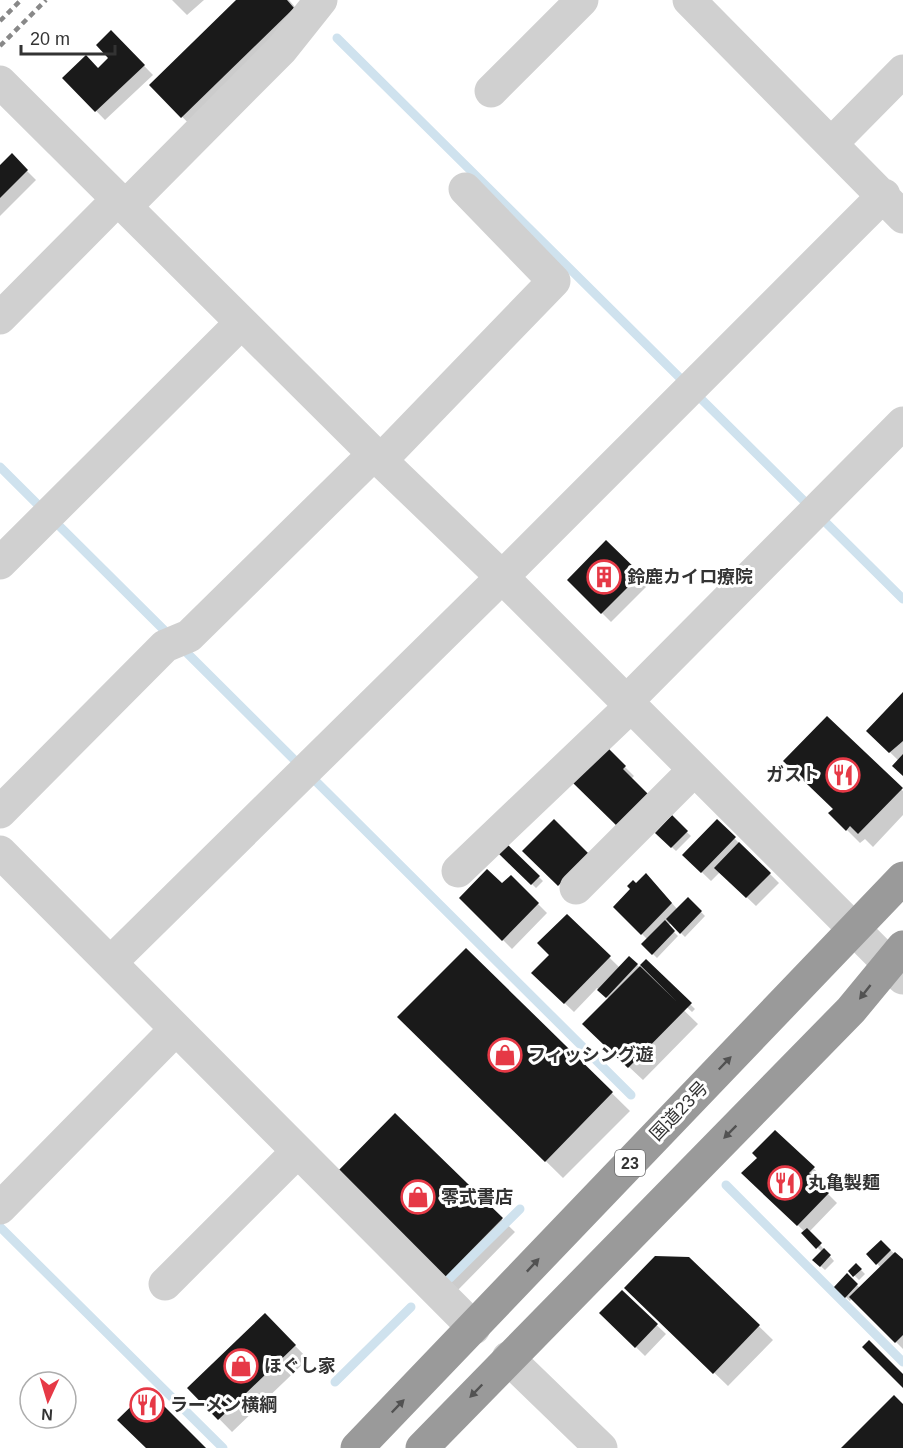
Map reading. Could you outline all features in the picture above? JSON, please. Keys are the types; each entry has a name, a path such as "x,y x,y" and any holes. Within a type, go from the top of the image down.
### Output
{"highway":[{"name":"国道23号","path":"357,1448 903,878"},
{"path":"422,1448 898,963"}],"street":[{"path":"0,318 282,49 321,0"},
{"path":"490,91 582,0"},
{"path":"111,962 677,402 893,206 693,1"},
{"path":"831,144 903,70"},
{"path":"0,82 502,577 627,705 855,927 898,963"},
{"path":"0,812 177,641 378,456 554,281 465,189"},
{"path":"0,563 241,322"},
{"path":"458,871 627,705 903,423"},
{"path":"576,888 694,770"},
{"path":"0,852 474,1328"},
{"path":"0,1208 176,1029"},
{"path":"165,1284 297,1152"},
{"path":"508,1358 601,1448"}],"building":[{"path":"236,0 287,0 294,8 181,118 149,85"},
{"path":"111,30 145,65 95,112 62,78 86,55 98,68 108,58 96,45"},
{"path":"12,153 28,170 0,198 0,165"},
{"name":"鈴鹿カイロ療院","path":"606,540 641,574 601,614 567,580"},
{"path":"903,692 903,741 889,753 866,731"},
{"name":"ガスト","path":"827,716 903,788 858,834 850,826 846,831 828,813 833,809 783,761"},
{"path":"608,748 626,766 623,769 649,795 618,827 573,783"},
{"path":"903,754 903,776 892,766"},
{"path":"672,815 688,831 671,848 655,833"},
{"path":"554,819 589,854 558,886 522,851"},
{"path":"717,819 736,837 701,873 682,855"},
{"path":"739,842 771,873 746,898 714,868"},
{"path":"507,844 540,876 531,885 498,853"},
{"path":"487,869 502,883 511,875 539,903 502,941 459,898"},
{"path":"646,873 672,903 641,935 613,907 630,889 627,886 633,880 636,883"},
{"path":"688,897 702,911 680,934 666,919"},
{"path":"567,914 611,956 564,1004 531,973 549,955 537,943"},
{"path":"665,920 675,931 652,955 641,944"},
{"name":"フィッシング遊","path":"466,948 613,1092 545,1162 397,1017"},
{"path":"629,956 638,964 606,998 597,990"},
{"path":"646,959 692,1003 628,1068 582,1024 640,966 676,1001 640,965"},
{"name":"零式書店","path":"395,1113 503,1218 442,1280 334,1175"},
{"name":"丸亀製麺","path":"775,1130 815,1167 809,1173 829,1193 797,1226 741,1173 757,1158 752,1153"},
{"path":"807,1228 822,1243 816,1249 801,1233"},
{"path":"881,1240 891,1250 876,1265 866,1254"},
{"path":"824,1248 831,1255 820,1267 812,1260"},
{"path":"895,1252 903,1259 903,1335 895,1343 849,1297"},
{"path":"655,1256 689,1257 760,1325 713,1374 624,1288"},
{"path":"856,1263 862,1269 853,1277 848,1271"},
{"path":"847,1273 858,1284 845,1298 834,1287"},
{"path":"622,1290 658,1324 635,1348 599,1313"},
{"name":"ほぐし家","path":"265,1313 296,1345 218,1420 187,1388"},
{"path":"869,1340 903,1374 903,1388 862,1347"},
{"name":"ラーメン横綱","path":"148,1390 206,1448 146,1448 117,1420"},
{"path":"894,1395 903,1404 903,1448 841,1448"}],"waterway":[{"path":"337,38 903,599"},
{"path":"0,467 170,636"},
{"path":"180,646 631,1095"},
{"path":"726,1185 903,1362"},
{"path":"450,1278 520,1209"},
{"path":"0,1227 223,1448"},
{"path":"335,1382 411,1307"}],"railway":[{"path":"0,21 21,0"},
{"path":"0,46 46,0"}],"place":[{"name":"鈴鹿カイロ療院","path":"604,577"},
{"name":"ガスト","path":"843,775"},
{"name":"フィッシング遊","path":"505,1055"},
{"name":"丸亀製麺","path":"785,1183"},
{"name":"零式書店","path":"418,1197"},
{"name":"ほぐし家","path":"241,1366"},
{"name":"ラーメン横綱","path":"147,1405"}]}
